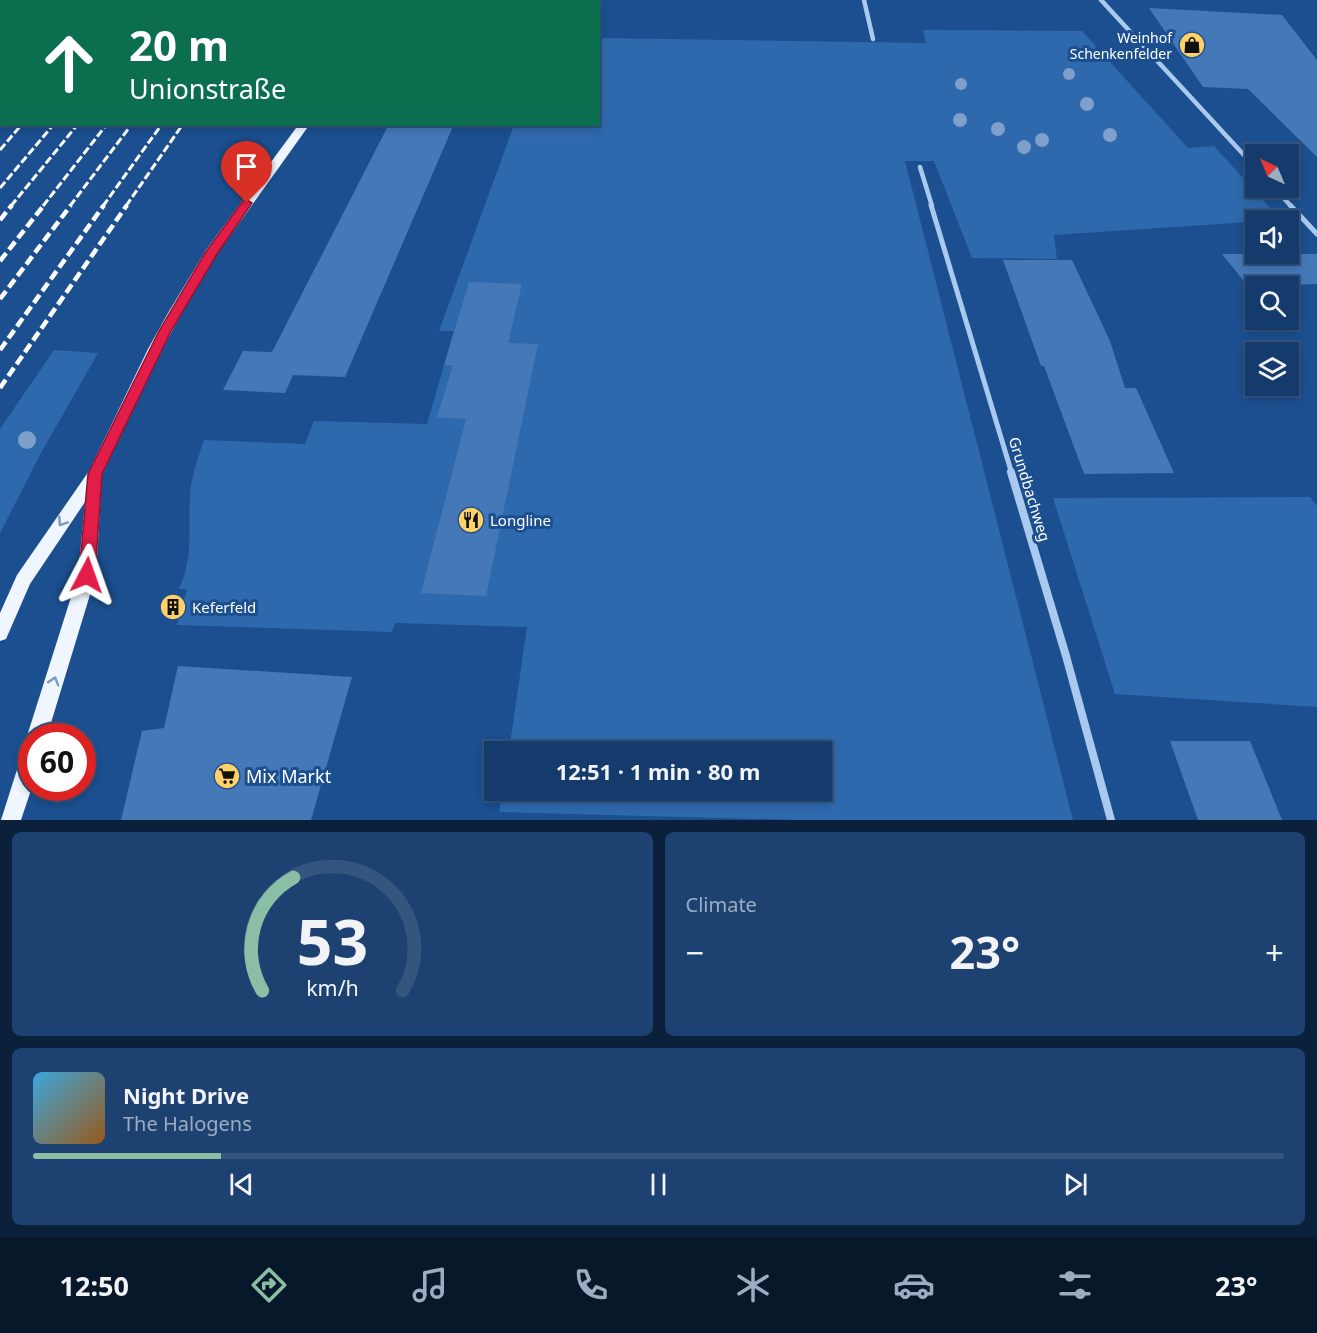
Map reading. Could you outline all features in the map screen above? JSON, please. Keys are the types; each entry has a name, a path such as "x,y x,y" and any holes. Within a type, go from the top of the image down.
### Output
{"main road":[{"path":"0,633 23,580 95,474 155,349 193,283 270,169 303,126"},
{"path":"41,723 87,575 95,474"},
{"path":"11,820 18,798"}],"street":[{"path":"864,0 873,39"},
{"path":"1101,0 1245,156"},
{"name":"Grundbachweg","path":"920,167 1066,656 1111,820"},
{"path":"1283,198 1317,234"}],"shaded area":[{"path":"923,30 1082,31 1188,148 1214,146 1245,180 1245,198 1261,198 1272,210 1245,210 1245,222 1054,235 1057,259 972,258 934,161 905,161 1073,820 796,820 499,812 501,801 832,801 832,741 510,741 527,627 395,623 392,632 177,625 187,589 179,589 189,554 191,488 204,440 305,444 314,421 427,424 454,331 439,331 514,126 600,126 600,38 926,43"},
{"path":"54,350 98,353 41,453 0,533 0,429"},
{"path":"1310,497 1317,506 1317,707 1115,694 1053,498"}],"building":[{"path":"1149,8 1282,15 1317,60 1317,157 1248,89 1203,87"},
{"path":"388,126 453,126 345,377 293,375 285,393 223,390 243,351 272,352"},
{"path":"1222,254 1245,254 1245,264 1299,264 1299,254 1317,254 1317,284 1299,285 1299,276 1245,276 1245,283"},
{"path":"1003,260 1072,260 1110,341 1125,388 1136,388 1174,473 1084,474 1044,366 1041,366"},
{"path":"469,282 522,284 508,343 538,344 486,596 421,593 466,419 437,417 453,365 444,365"},
{"name":"Mix Markt","path":"178,666 352,677 311,820 121,820 142,731 164,728"},
{"path":"1170,741 1250,741 1282,820 1198,820"}],"railway":[{"path":"0,150 20,126"},
{"path":"0,188 52,126"},
{"path":"11,206 76,126"},
{"path":"43,206 105,126"},
{"path":"70,206 130,126"},
{"path":"103,206 161,126"},
{"path":"126,206 182,126"},
{"path":"0,220 12,205"},
{"path":"0,261 44,205"},
{"path":"0,299 71,205"},
{"path":"0,350 104,205"},
{"path":"0,388 127,205"}],"place":[{"name":"Weinhof Schenkenfelder","path":"1192,45"},
{"name":"Longline","path":"471,520"},
{"name":"Keferfeld","path":"173,607"},
{"name":"Mix Markt","path":"227,776"}],"route":[{"path":"87,575 95,474 155,349 175,313 211,253 247,203"}]}
